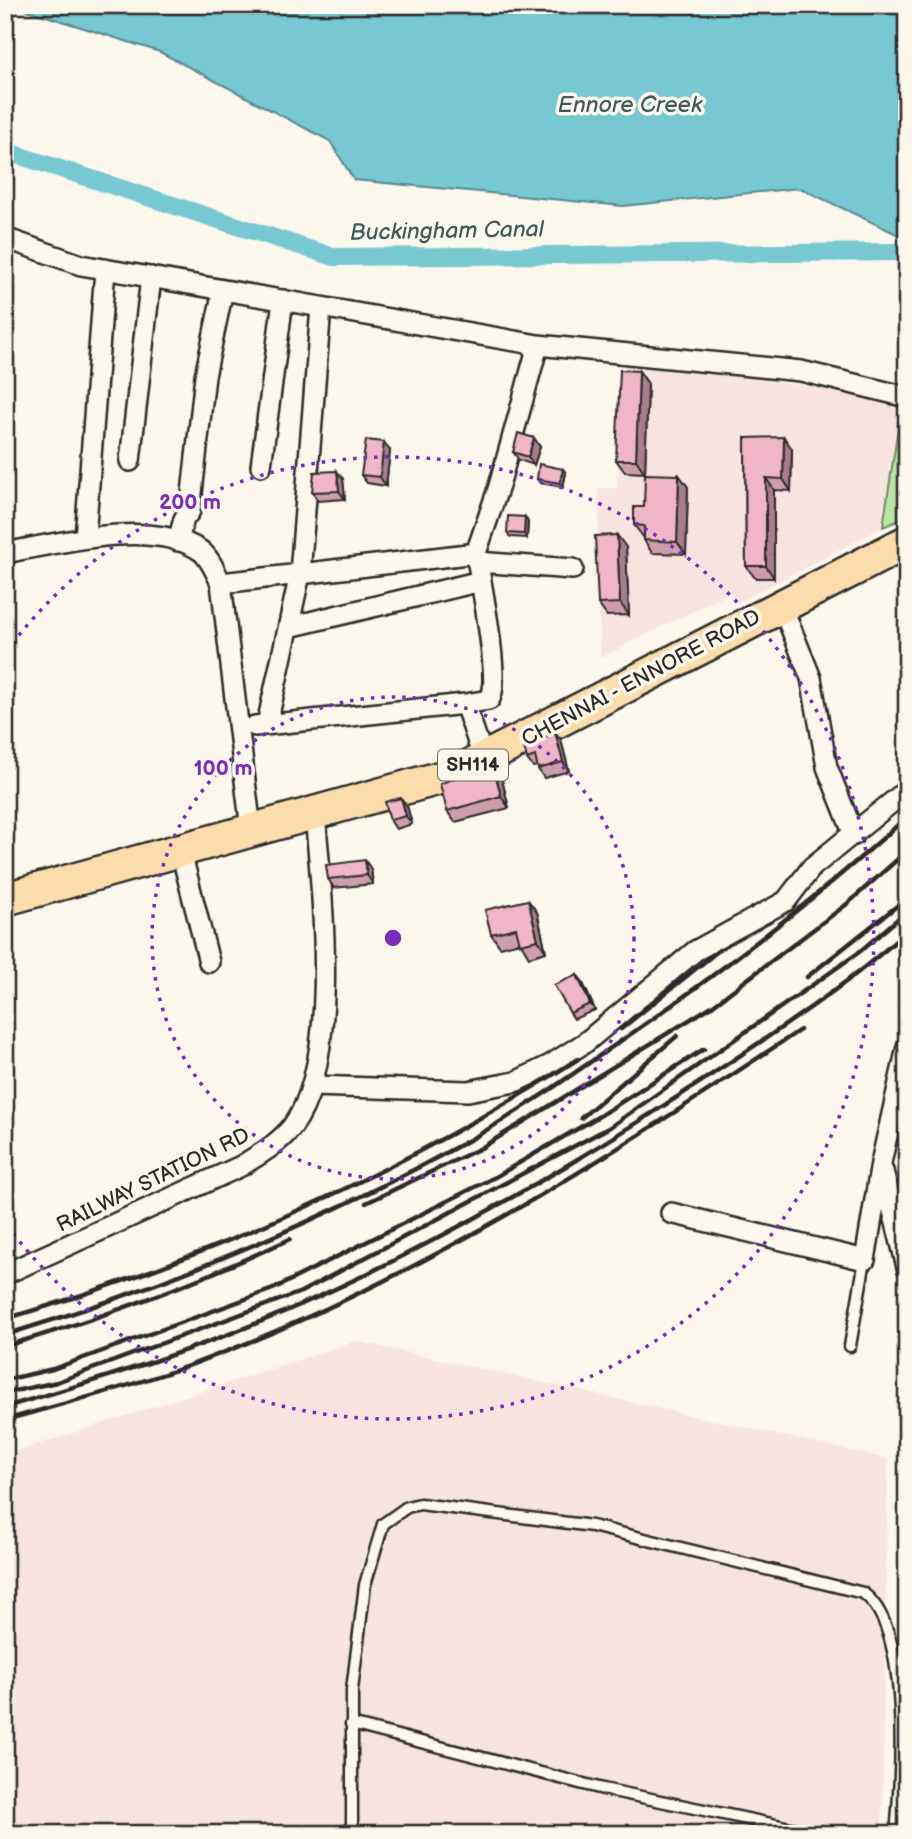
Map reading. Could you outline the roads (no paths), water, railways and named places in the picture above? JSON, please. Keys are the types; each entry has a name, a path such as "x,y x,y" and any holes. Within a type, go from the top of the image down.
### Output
{"main road":[{"name":"CHENNAI - ENNORE ROAD","path":"5,899 180,848 315,815 454,774 780,604 907,542"}],"street":[{"path":"5,239 81,265 223,290 538,345 801,371 907,397"},
{"path":"85,538 106,269"},
{"path":"130,461 151,277"},
{"path":"178,541 184,519 190,511 205,376 223,290"},
{"path":"261,466 283,300"},
{"path":"267,724 300,574 321,307"},
{"path":"240,727 489,700 494,690 490,635 478,565 538,345"},
{"path":"5,553 85,538 147,536 178,541 202,552 221,583 251,830"},
{"path":"221,583 300,574 478,565 573,569"},
{"path":"289,627 478,565"},
{"path":"780,604 808,671 827,766 854,835"},
{"path":"465,704 484,760"},
{"path":"312,1086 468,1091 515,1082 551,1065 586,1042 695,951 786,901 812,867 907,790"},
{"name":"RAILWAY STATION RD","path":"5,1274 241,1166 274,1145 293,1125 312,1086 326,945 315,815"},
{"path":"180,848 209,962"},
{"path":"671,1213 865,1260 881,1163 907,1047"},
{"path":"881,1163 907,1267"}],"lane":[{"path":"850,1346 865,1260"},
{"path":"352,1834 351,1724 354,1659 365,1586 378,1534 391,1517 407,1507 435,1504 592,1527 851,1588 868,1597 884,1623 900,1698 902,1762 896,1834"},
{"path":"351,1724 603,1789 819,1834"}],"water":[{"name":"Ennore Creek","path":"11,5 907,5 907,239 800,188 623,206 354,180 330,141 160,52"}],"waterway":[{"name":"Buckingham Canal","path":"5,151 334,257 907,252"}],"railway":[{"path":"5,1335 125,1295 244,1249 360,1196 473,1138 552,1088 700,985 806,903 907,817"},
{"path":"366,1203 481,1148 712,1006 847,904 907,851"},
{"path":"807,977 907,898"},
{"path":"5,1393 57,1382 301,1292 610,1127 858,953 907,911"},
{"path":"5,1407 147,1364 252,1325 341,1286 450,1232 556,1172 711,1075 836,989 907,931"},
{"path":"621,1029 719,950"},
{"path":"5,1420 188,1366 270,1334 349,1298 427,1259 580,1172 800,1030"},
{"path":"581,1118 677,1036"},
{"path":"5,1380 53,1369 273,1289 495,1177 601,1115 704,1049"},
{"path":"5,1319 154,1269 228,1241 300,1209 442,1139 578,1059"},
{"path":"5,1346 150,1298 290,1239"}]}
